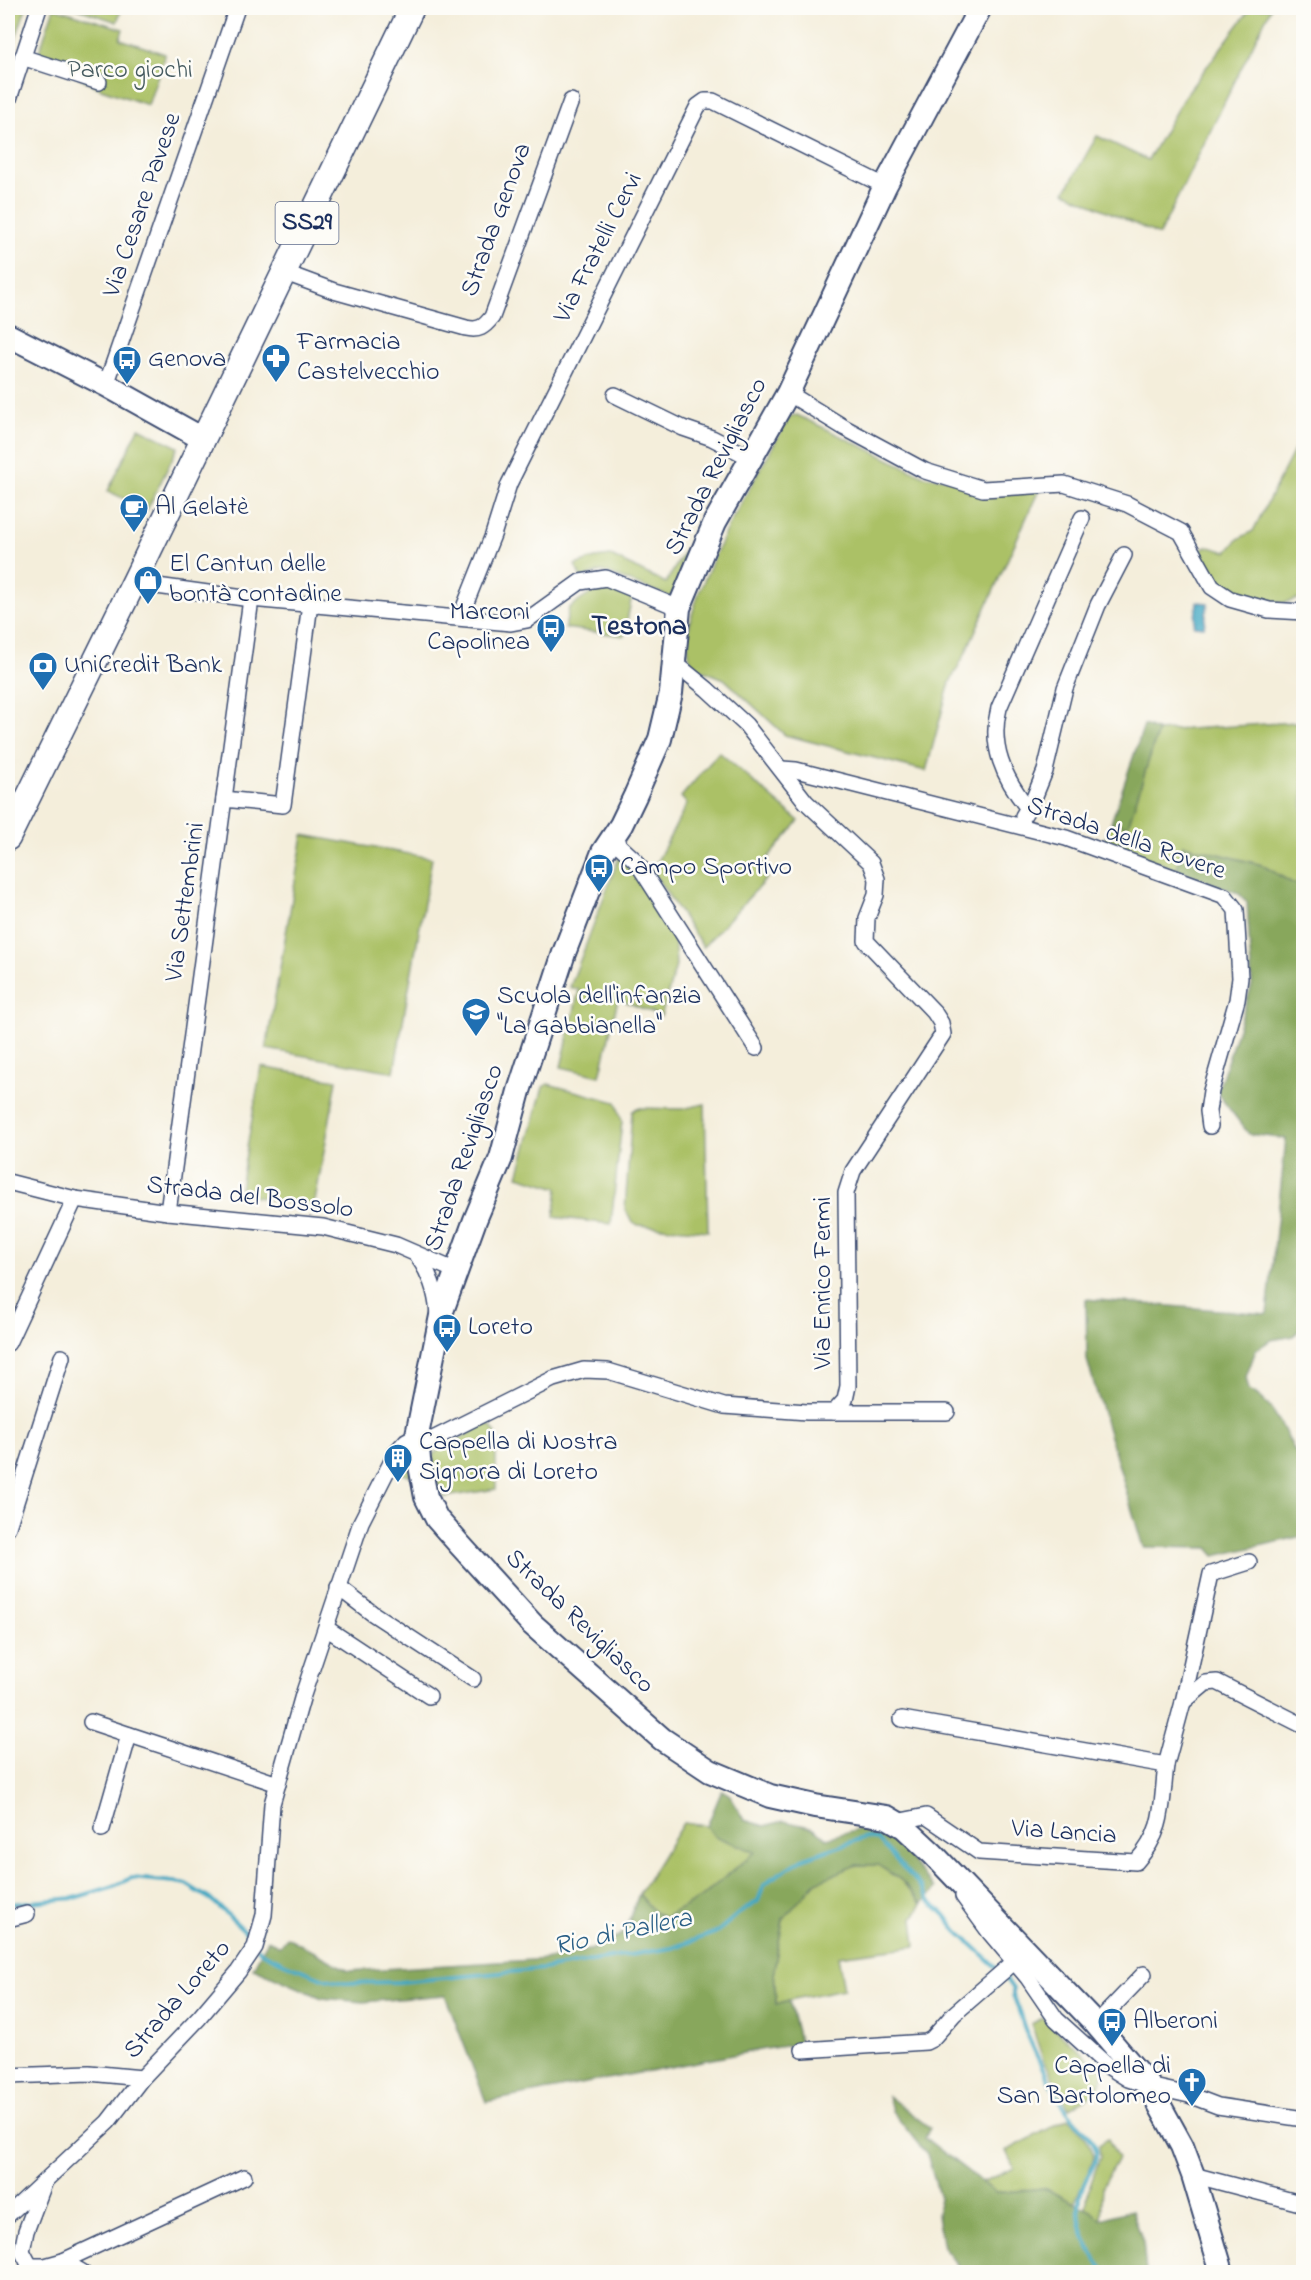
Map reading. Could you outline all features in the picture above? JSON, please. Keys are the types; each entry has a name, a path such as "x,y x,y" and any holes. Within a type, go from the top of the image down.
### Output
{"main road":[{"name":"SS29","path":"8,838 412,8"}],"street":[{"path":"8,102 39,8"},
{"name":"Via Cesare Pavese","path":"106,385 237,8"},
{"name":"Strada Revigliasco","path":"980,8 885,186 788,393 715,522 679,608 671,693 660,739 621,825 603,852 564,953 519,1091 501,1158 456,1271 439,1323 417,1435 426,1497 437,1519 532,1624 662,1739 710,1771 770,1796 815,1806 878,1815 896,1822 933,1854 1096,2024 1149,2086 1182,2146 1222,2272"},
{"path":"22,57 99,82"},
{"name":"Strada Genova","path":"283,272 334,291 466,328 476,330 485,326 492,317 571,101"},
{"name":"Via Fratelli Cervi","path":"465,605 493,535 509,483 698,106 705,101 713,101 885,186"},
{"path":"8,335 106,385 202,439"},
{"path":"788,393 845,428 926,471 983,489 1064,484 1127,504 1181,532 1212,587 1230,599 1269,610 1304,612"},
{"path":"615,395 751,458"},
{"path":"1082,518 1004,698 995,724 996,746 1002,766 1025,812 1034,798 1045,771 1065,688 1098,605 1124,555"},
{"path":"135,580 157,586 251,599 511,623 533,616 580,582 606,578 679,608"},
{"name":"Via Settembrini","path":"168,1212 251,599"},
{"path":"224,799 284,805 310,604"},
{"path":"675,663 707,688 746,725 782,769"},
{"name":"Via Enrico Fermi","path":"782,769 806,802 871,863 877,879 876,895 867,918 866,941 934,1012 941,1023 943,1034 853,1170 848,1183 846,1193 848,1386 845,1400 834,1412"},
{"name":"Strada della Rovere","path":"782,769 796,770 1066,838 1225,896 1236,910 1240,978 1238,1000 1211,1091 1208,1111 1210,1126"},
{"path":"611,838 636,861 756,1048"},
{"name":"Strada del Bossolo","path":"8,1182 75,1199 168,1212 323,1227 383,1241 456,1271"},
{"path":"8,1343 75,1199"},
{"path":"416,1254 427,1268 434,1287 439,1323"},
{"path":"8,1527 62,1357"},
{"path":"417,1435 432,1440 553,1379 584,1370 608,1371 724,1406 761,1410 834,1412 947,1412"},
{"name":"Strada Loreto","path":"8,2215 108,2122 142,2078 199,2018 255,1948 264,1915 272,1804 303,1695 361,1522 397,1451 406,1441 417,1435"},
{"name":"Via Lancia","path":"896,1822 926,1816 979,1852 1136,1862 1148,1850 1159,1828 1166,1765 1183,1701 1211,1574 1249,1562"},
{"path":"338,1587 372,1613 473,1679"},
{"path":"326,1628 429,1696"},
{"path":"1183,1701 1206,1683 1217,1682 1304,1726"},
{"path":"902,1719 1166,1765"},
{"path":"91,1722 278,1784"},
{"path":"102,1829 129,1735"},
{"name":"Strada Revigliasco","path":"956,1878 965,1902 1005,1969 1109,2067 1128,2079 1149,2086"},
{"path":"8,1919 27,1914"},
{"path":"803,2050 926,2042 932,2039 954,2014 1005,1969"},
{"path":"1096,2024 1144,1974"},
{"path":"8,2076 89,2073 142,2078"},
{"path":"1149,2086 1189,2095 1218,2106 1304,2119"},
{"path":"1193,2175 1304,2204"},
{"path":"46,2179 26,2231 22,2252 28,2269 63,2261 244,2176"},
{"path":"63,2261 82,2272"}],"green space":[{"path":"8,8 26,8 8,60"},
{"name":"Parco giochi","path":"54,8 123,29 120,39 165,54 148,105 101,89 38,55"},
{"path":"75,8 122,8 117,22"},
{"path":"1251,8 1271,8 1159,235 1065,192 1097,136 1148,160 1184,97"},
{"path":"797,415 924,476 1039,490 965,654 950,682 926,771 785,735 724,679 697,668 690,660 688,648 690,621 699,592 726,530 790,416"},
{"path":"139,428 178,447 147,510 108,491"},
{"path":"1303,433 1303,598 1284,603 1244,596 1220,585 1199,551 1206,546 1227,552 1238,539 1253,531"},
{"path":"686,548 698,552 676,599 602,571 581,578 575,565 595,558 611,556 666,583"},
{"path":"596,590 608,590 632,596 624,636 565,628 569,608"},
{"path":"1297,722 1303,724 1303,885 1292,883 1262,865 1183,845 1177,870 1104,842 1111,823 1128,825 1158,731"},
{"path":"1144,725 1158,731 1128,826 1111,823"},
{"path":"719,752 799,821 761,866 767,878 703,947 652,871 687,804 681,797"},
{"path":"303,835 432,858 394,1072 266,1049"},
{"path":"1183,845 1262,865 1292,883 1303,885 1304,1325 1294,1336 1271,1340 1256,1350 1246,1377 1249,1390 1265,1401 1271,1409 1296,1453 1303,1449 1303,1536 1215,1556 1208,1548 1143,1547 1087,1360 1086,1299 1267,1314 1286,1139 1249,1134 1217,1093 1252,985 1247,902 1238,893 1177,870"},
{"path":"624,856 674,931 676,966 661,1016 618,999 600,1076 561,1067 579,990 570,987 619,857"},
{"path":"261,1067 337,1080 314,1207 239,1194"},
{"path":"548,1084 616,1102 622,1121 611,1224 554,1217 558,1188 518,1176 543,1087"},
{"path":"705,1104 708,1231 638,1225 632,1221 625,1210 632,1112 637,1108 682,1109"},
{"path":"484,1424 490,1425 496,1434 496,1489 445,1497 435,1476 434,1453"},
{"path":"405,1455 408,1456 412,1476 394,1472"},
{"path":"722,1790 730,1795 744,1820 764,1826 784,1821 814,1828 827,1838 858,1829 896,1833 896,1841 935,1889 922,1904 901,1880 878,1865 856,1865 816,1882 783,1919 774,1970 776,2004 789,2000 800,2044 486,2102 445,1995 363,2002 322,1998 253,1968 268,1940 280,1946 287,1937 349,1971 549,1959 593,1949 624,1933 639,1894 653,1911 664,1918 700,1898 755,1852 714,1836 707,1826"},
{"path":"683,1823 707,1826 714,1836 756,1852 700,1898 664,1918 653,1911 639,1894"},
{"path":"855,1865 878,1865 901,1880 922,1904 913,1918 916,1946 838,1956 844,1989 789,2000 776,2005 774,1970 783,1919 816,1882"},
{"path":"1043,2018 1091,2061 1105,2070 1096,2093 1069,2109 1044,2062 1031,2024"},
{"path":"888,2096 930,2128 925,2138 996,2193 1044,2188 1091,2211 1101,2219 1132,2210 1143,2242 1146,2272 963,2272 943,2247 937,2215 940,2198 927,2155 892,2111"},
{"path":"1069,2118 1085,2137 1093,2154 1090,2169 1074,2204 1044,2188 996,2193 982,2182 1014,2168 1006,2151"},
{"path":"1108,2139 1118,2158 1103,2186 1101,2219 1086,2209 1088,2192 1100,2157 1099,2145"}],"water":[{"path":"1197,602 1208,603 1204,627 1194,626"}],"waterway":[{"name":"Rio di Pallera","path":"258,1948 261,1952 286,1964 325,1979 344,1983 399,1982 543,1969 672,1948 717,1932 758,1901 764,1885 802,1859 866,1837 877,1839 922,1888 929,1900 945,1915 957,1931 998,1969"},
{"name":"Rio di Pallera","path":"8,1904 74,1898 114,1886 131,1878 175,1882 186,1884 213,1901 251,1939"},
{"name":"Rio di Pallera","path":"1003,1975 1013,1989 1025,2029 1054,2090 1068,2112 1095,2145 1096,2159 1080,2195 1080,2219 1086,2242 1106,2272"}],"place":[{"name":"Farmacia Castelvecchio","path":"276,384"},
{"name":"Genova","path":"127,386"},
{"name":"Al Gelatè","path":"134,534"},
{"name":"El Cantun delle bontà contadine","path":"148,606"},
{"name":"Marconi Capolinea","path":"551,654"},
{"name":"UniCredit Bank","path":"43,692"},
{"name":"Campo Sportivo","path":"599,894"},
{"name":"Scuola dell'infanzia \"La Gabbianella\"","path":"476,1038"},
{"name":"Loreto","path":"447,1354"},
{"name":"Cappella di Nostra Signora di Loreto","path":"398,1484"},
{"name":"Alberoni","path":"1112,2048"},
{"name":"Cappella di San Bartolomeo","path":"1192,2108"}],"district":[{"name":"Testona","path":"639,627"}]}
